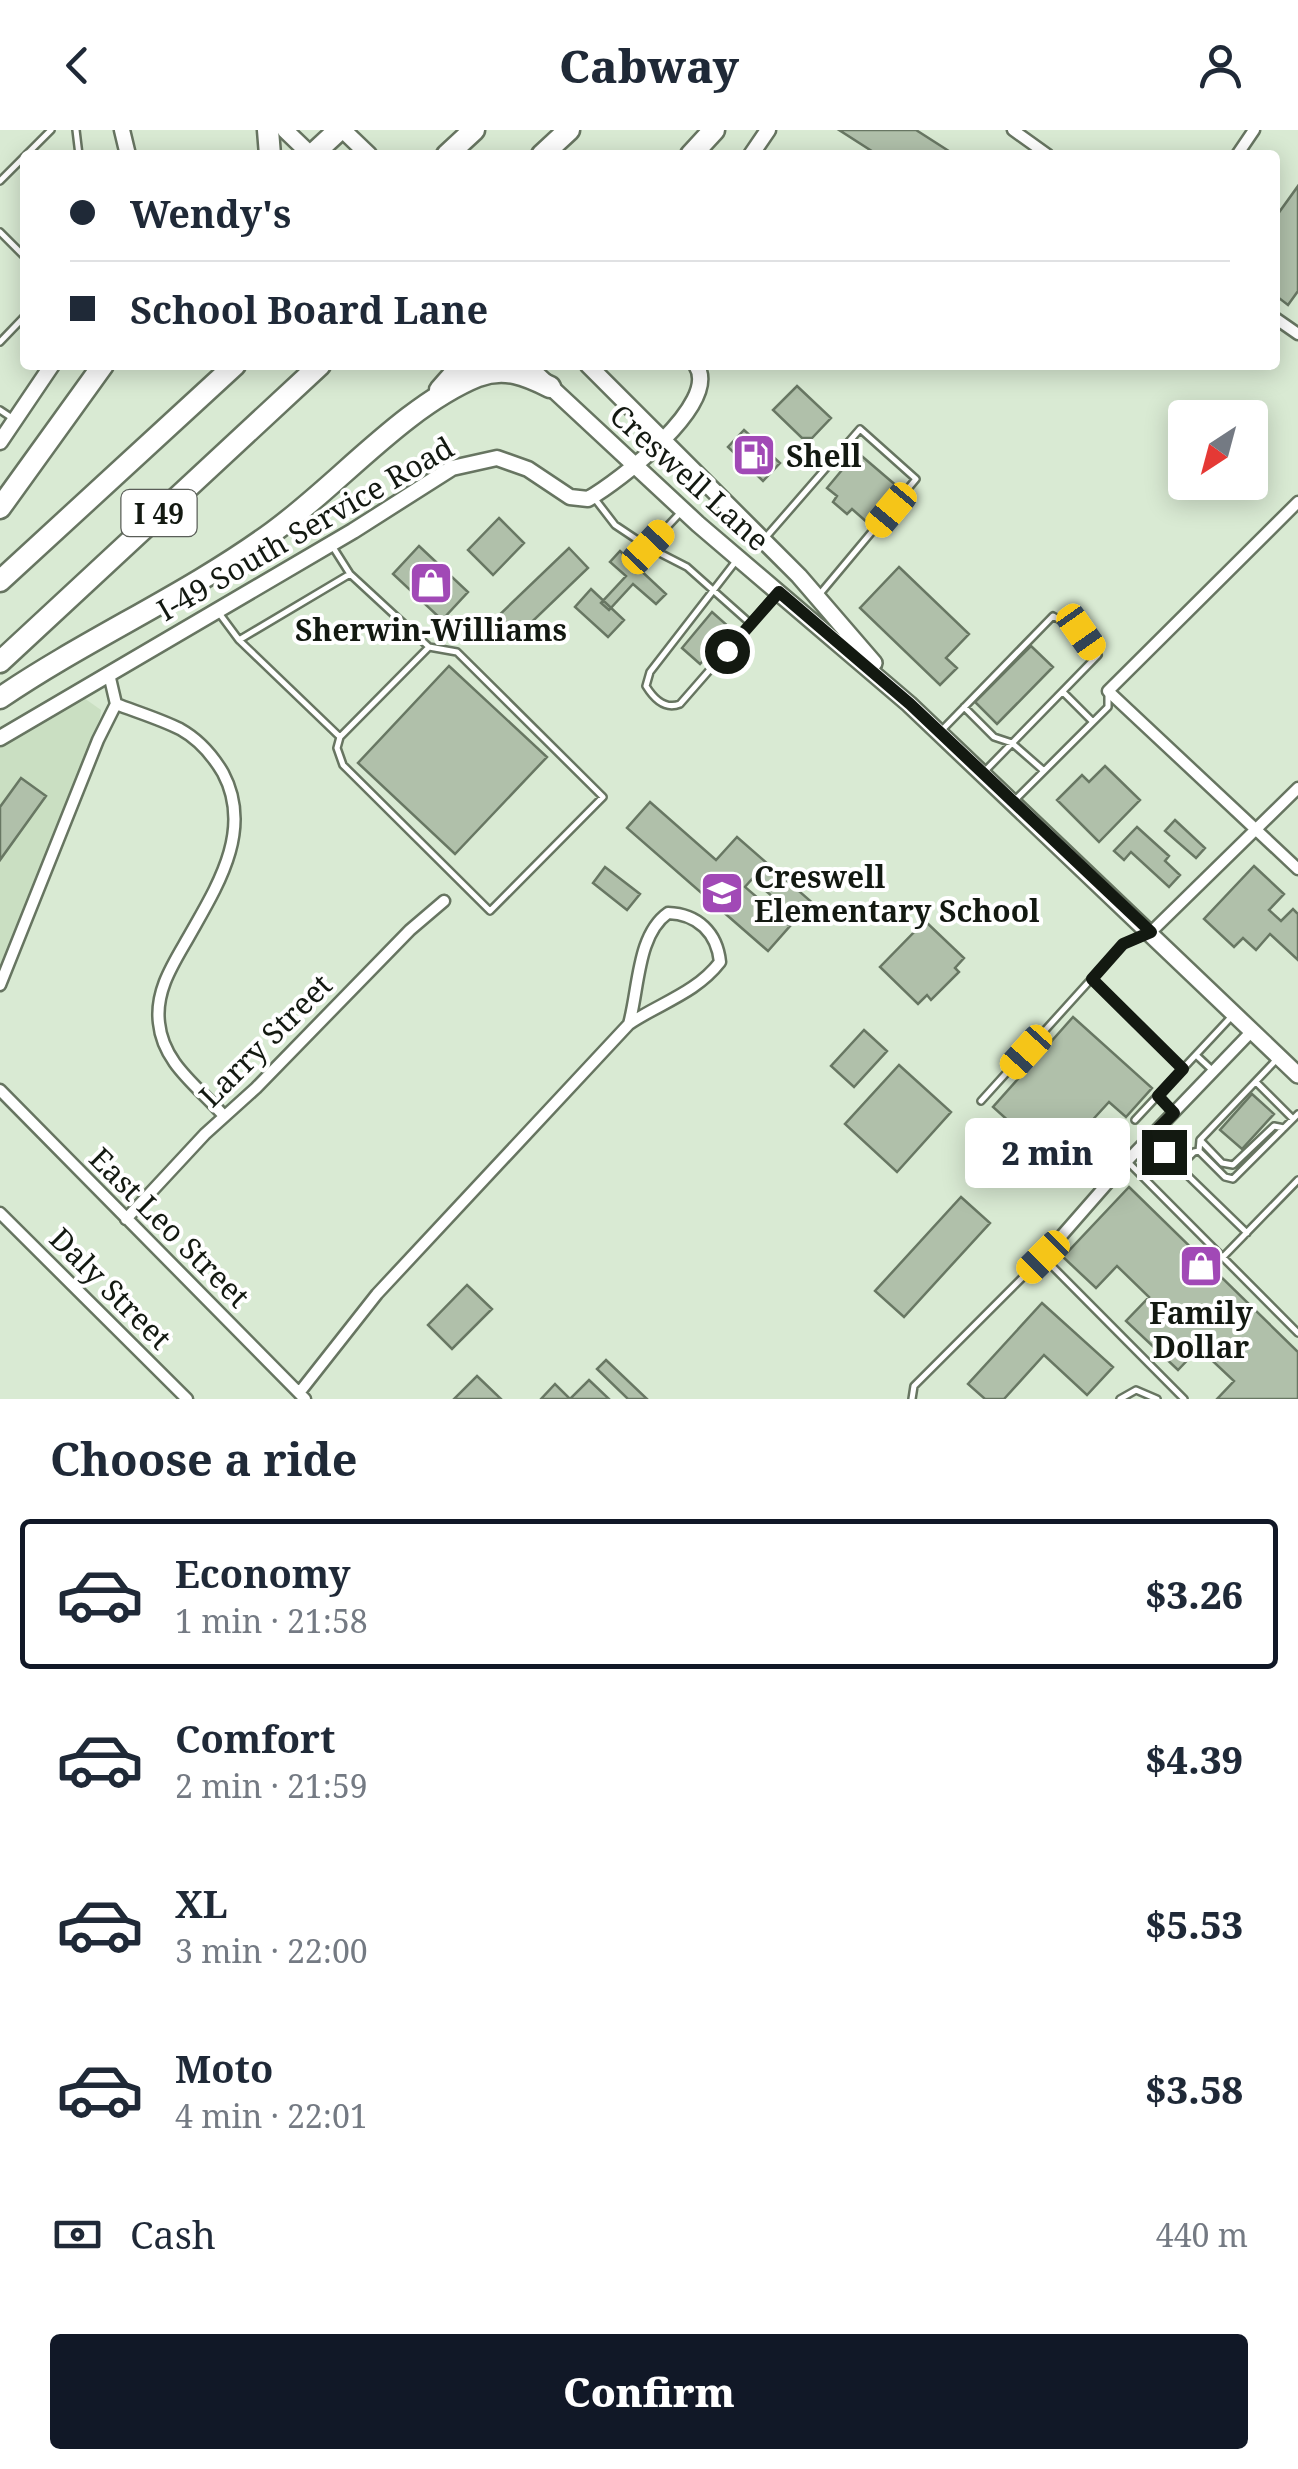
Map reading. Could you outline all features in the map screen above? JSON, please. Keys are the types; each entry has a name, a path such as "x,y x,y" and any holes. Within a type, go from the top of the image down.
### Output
{"highway":[{"path":"318,150 341,130"},
{"path":"547,150 569,130"},
{"path":"696,150 714,130"},
{"path":"0,508 100,370"},
{"name":"I 49","path":"0,581 231,370"},
{"name":"I 49","path":"0,662 315,370"},
{"path":"437,396 457,370"},
{"path":"0,698 53,662 272,533 437,396 483,374 504,371 522,373 550,387"}],"main road":[{"path":"285,130 307,150"},
{"path":"341,130 363,150"},
{"name":"Creswell Lane","path":"533,370 682,510 910,704 1298,1075"},
{"name":"Creswell Lane","path":"593,370 763,540 910,704"}],"street":[{"path":"1013,130 1041,150"},
{"path":"0,442 49,370"},
{"path":"593,496 694,406 701,391 700,370"},
{"name":"I-49 South Service Road","path":"0,738 331,544 452,468 498,458 528,469 570,497 593,496"},
{"path":"1298,502 1108,691 1298,869"},
{"path":"0,985 116,704 110,674"},
{"path":"116,704 183,730 209,753 228,783 233,800 235,834 231,851 219,882 169,972 158,1006 158,1023 169,1056 224,1116"},
{"path":"1151,932 1298,788"},
{"name":"Larry Street","path":"126,1219 224,1116 444,900"},
{"path":"302,1396 377,1294 629,1024 708,978 720,962 718,944 703,925 684,914 668,913 658,921 646,938 638,994 629,1024"},
{"path":"1043,1257 1127,1161 1252,1031"},
{"name":"East Leo Street","path":"0,1090 302,1396"},
{"name":"Daly Street","path":"0,1213 187,1399"}],"lane":[{"path":"32,150 51,130"},
{"path":"0,181 20,162"},
{"path":"0,232 20,252"},
{"path":"0,342 20,321"},
{"path":"0,410 15,420"},
{"path":"763,540 860,430 916,479 817,597"},
{"path":"593,496 615,524 687,567 751,624"},
{"path":"648,547 682,510"},
{"path":"331,544 350,574 428,647 457,652 602,797 490,911 343,765 336,748 340,738 428,647"},
{"path":"738,558 650,672 646,686 661,703 680,704 779,592"},
{"path":"238,640 350,574"},
{"path":"217,610 238,640 340,738"},
{"path":"939,732 1052,616 1081,632 1098,656 983,773"},
{"path":"1013,802 1108,707 1108,691"},
{"path":"1063,692 1093,722"},
{"path":"964,706 994,736 1012,744 1044,771"},
{"path":"981,1101 1123,944 1151,932"},
{"path":"1092,979 1183,1069"},
{"path":"1135,1120 1234,1014"},
{"path":"1196,1055 1214,1072"},
{"path":"1199,1151 1200,1140 1279,1056"},
{"path":"1199,1151 1225,1177 1233,1179 1296,1116 1255,1081"},
{"path":"1158,1096 1174,1113"},
{"path":"1200,1140 1222,1162 1233,1166 1274,1126 1284,1128"},
{"path":"1149,1138 1246,1233"},
{"path":"1179,1167 1199,1151"},
{"path":"1127,1161 1298,1333"},
{"path":"1223,1257 1298,1180"},
{"path":"912,1399 914,1386 1043,1257 1184,1399"},
{"path":"1120,1399 1136,1390 1157,1399"}],"shaded area":[{"path":"84,698 101,710 100,718 0,965 0,748"}],"building":[{"path":"839,130 916,130 947,150 870,150"},
{"path":"1298,186 1298,291 1288,305 1280,299 1280,211"},
{"path":"797,386 831,418 812,438 802,438 773,410"},
{"name":"Shell","path":"744,430 780,463 763,481 728,447"},
{"path":"857,452 899,488 869,524 852,509 847,514 833,502 837,496 827,488"},
{"path":"499,518 524,543 493,575 468,550"},
{"name":"Sherwin-Williams","path":"419,546 468,592 442,620 393,574"},
{"path":"569,548 588,568 512,641 493,621"},
{"path":"620,551 666,594 656,604 633,584 609,610 601,603 626,576 610,562"},
{"path":"899,567 969,634 946,658 957,668 940,685 860,608"},
{"path":"591,589 624,620 608,637 575,607"},
{"path":"712,612 729,627 700,664 682,648"},
{"path":"1031,646 1053,667 997,724 975,702"},
{"path":"449,666 547,757 455,854 358,763"},
{"path":"1105,766 1140,800 1099,842 1057,800 1082,775 1089,782"},
{"path":"21,778 46,796 0,860 0,807"},
{"path":"650,802 716,860 737,837 815,905 801,921 752,879 745,887 790,926 768,951 627,828"},
{"path":"1175,820 1205,848 1196,858 1165,831"},
{"path":"1137,827 1169,856 1165,861 1180,875 1169,887 1131,852 1124,860 1114,851"},
{"path":"1254,866 1284,894 1269,910 1281,921 1293,909 1298,914 1298,960 1270,934 1256,950 1243,938 1234,947 1204,919"},
{"path":"605,867 640,894 627,910 593,883"},
{"path":"925,921 964,958 955,968 959,972 931,1000 927,995 918,1004 880,967"},
{"path":"1073,1017 1152,1088 1126,1117 1109,1102 1054,1162 993,1107"},
{"path":"864,1030 887,1051 854,1087 831,1066"},
{"path":"899,1065 951,1112 897,1172 845,1124"},
{"path":"1252,1094 1274,1114 1242,1149 1220,1130"},
{"path":"1129,1187 1298,1352 1298,1399 1217,1399 1234,1381 1199,1348 1178,1370 1126,1321 1149,1297 1117,1266 1096,1288 1063,1257"},
{"path":"961,1197 990,1223 904,1317 875,1291"},
{"path":"467,1285 492,1309 452,1349 428,1325"},
{"path":"1042,1303 1113,1367 1087,1395 1044,1355 1004,1399 985,1399 968,1384"},
{"path":"606,1360 647,1399 628,1399 597,1369"},
{"path":"477,1376 501,1399 454,1399"},
{"path":"589,1380 609,1399 570,1399"},
{"path":"555,1384 570,1399 541,1399"}],"place":[{"name":"Shell","path":"754,455"},
{"name":"Sherwin-Williams","path":"431,583"},
{"name":"Creswell Elementary School","path":"722,893"},
{"name":"Family Dollar","path":"1201,1266"}],"route":[{"path":"727,651 779,592 910,704 1151,932 1123,944 1092,979 1183,1069 1158,1096 1174,1113 1149,1138 1164,1152"}]}
